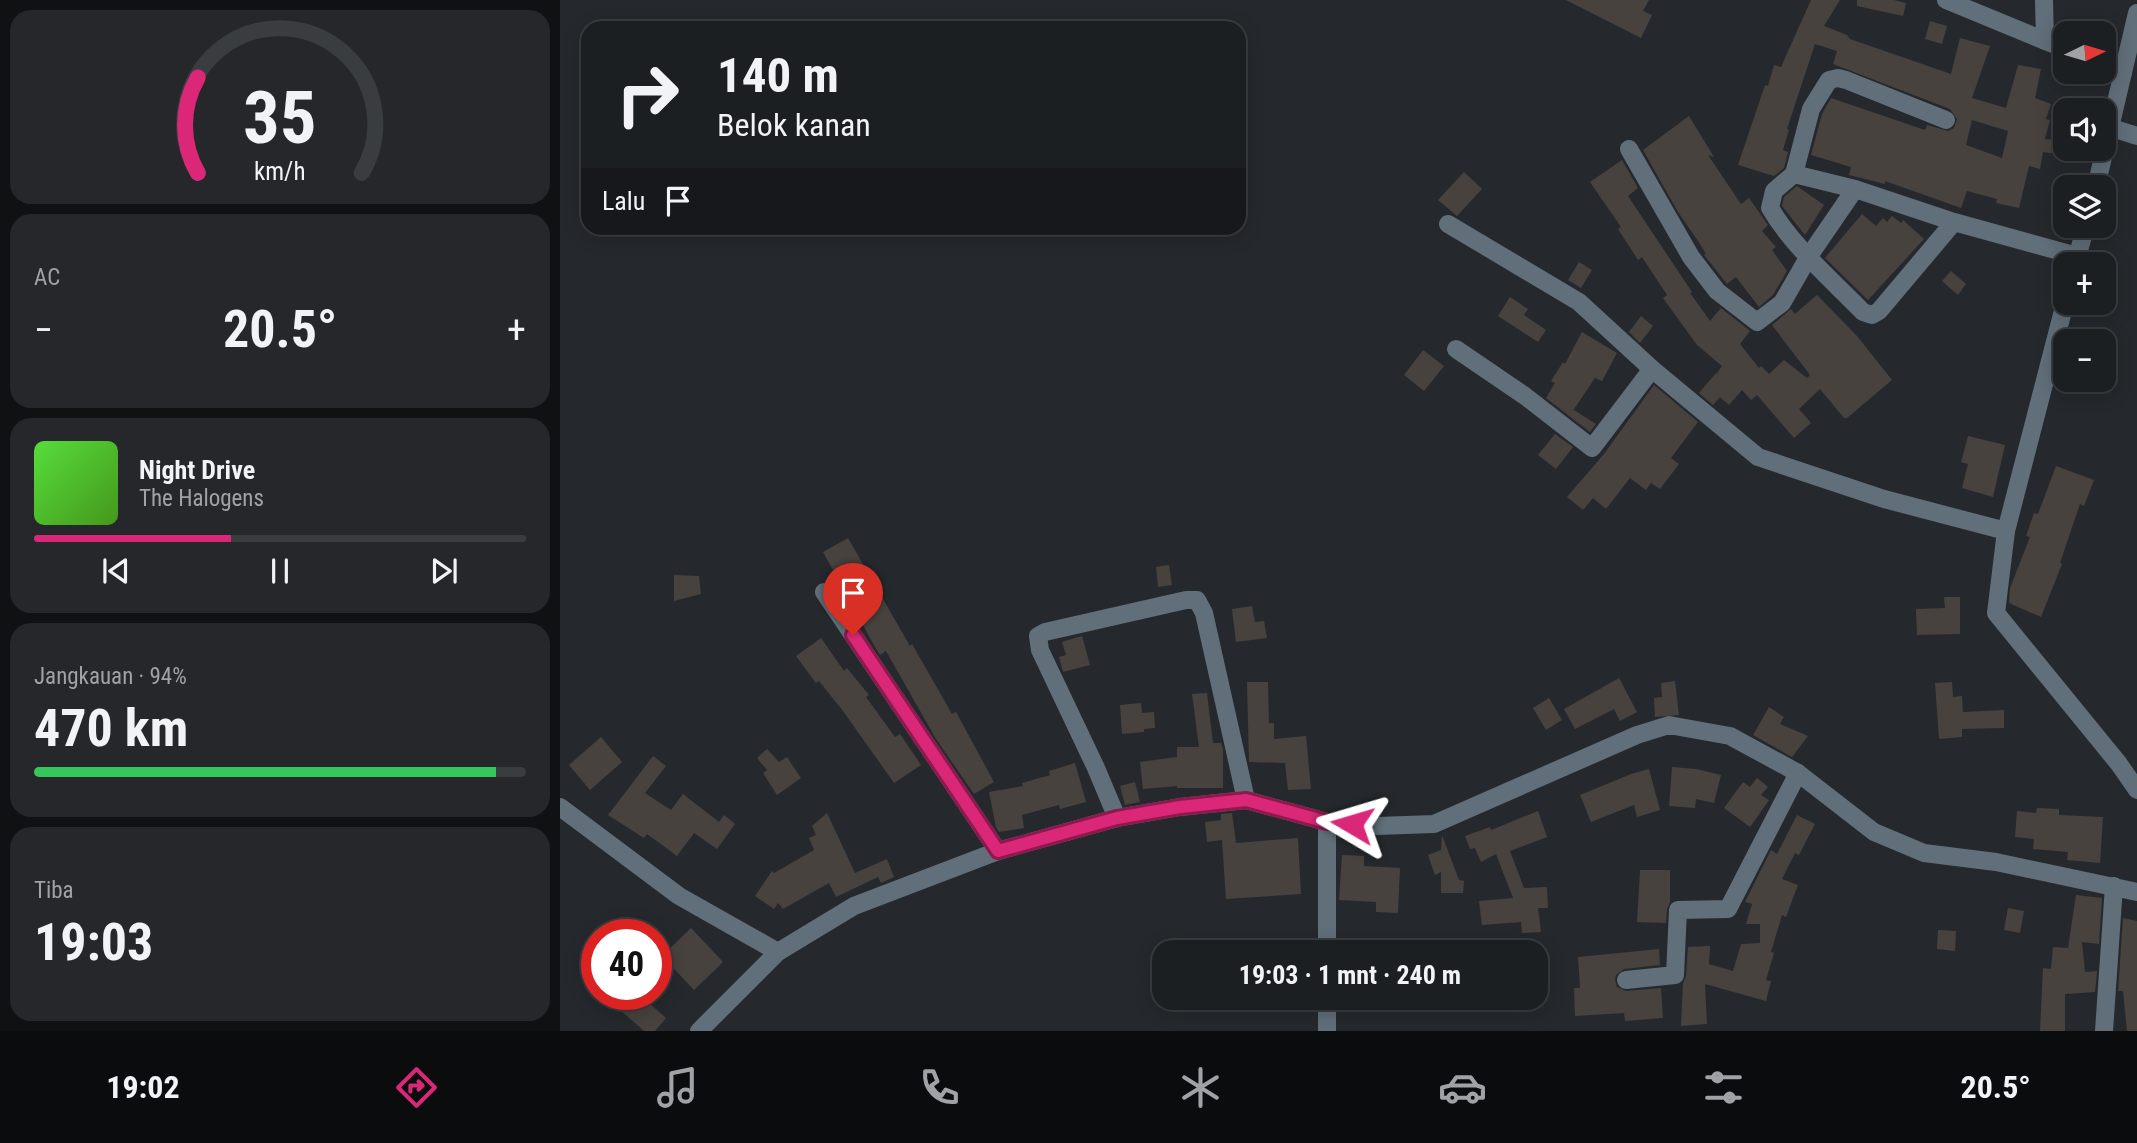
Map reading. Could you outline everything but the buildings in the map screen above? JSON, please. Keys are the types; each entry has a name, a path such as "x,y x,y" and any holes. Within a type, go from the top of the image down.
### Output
{"street":[{"path":"1946,0 2053,44"},
{"path":"2044,0 2045,41"},
{"path":"2116,108 2137,13"},
{"path":"2116,70 2123,73"},
{"path":"1947,120 1846,80 1829,80 1811,109 1794,174 1774,191 1770,208 1781,226 1809,256 1863,312 1872,315 1879,311 1954,222"},
{"path":"2116,129 2137,136"},
{"path":"1629,149 1691,257 1717,291 1757,322 1782,303 1809,256 1855,189"},
{"path":"1794,174 1855,189 2053,253"},
{"path":"1448,225 1579,302 1652,369 1758,457 1884,499 2006,531"},
{"path":"2062,315 2006,531 1996,613 2119,764 2137,790"},
{"path":"1457,349 1525,396 1592,448 1652,369"},
{"path":"824,592 998,851"},
{"path":"1117,818 1040,650 1038,636 1045,632 1186,600 1197,600 1204,613 1246,800"},
{"path":"699,1031 778,952 854,906 998,851 1117,818 1180,807 1246,800 1327,822 1377,826 1434,824 1637,735 1669,725 1730,736 1798,773 1874,832 1924,853 1996,862 2137,892"},
{"path":"1626,980 1675,975 1678,909 1728,909 1798,773"},
{"path":"560,807 679,896 778,952"},
{"path":"1327,822 1327,940"},
{"path":"2104,1031 2114,886"},
{"path":"1326,1031 1327,1010"}],"route":[{"path":"853,635 998,851 1117,818 1180,807 1246,800 1327,822 1352,824"}]}
